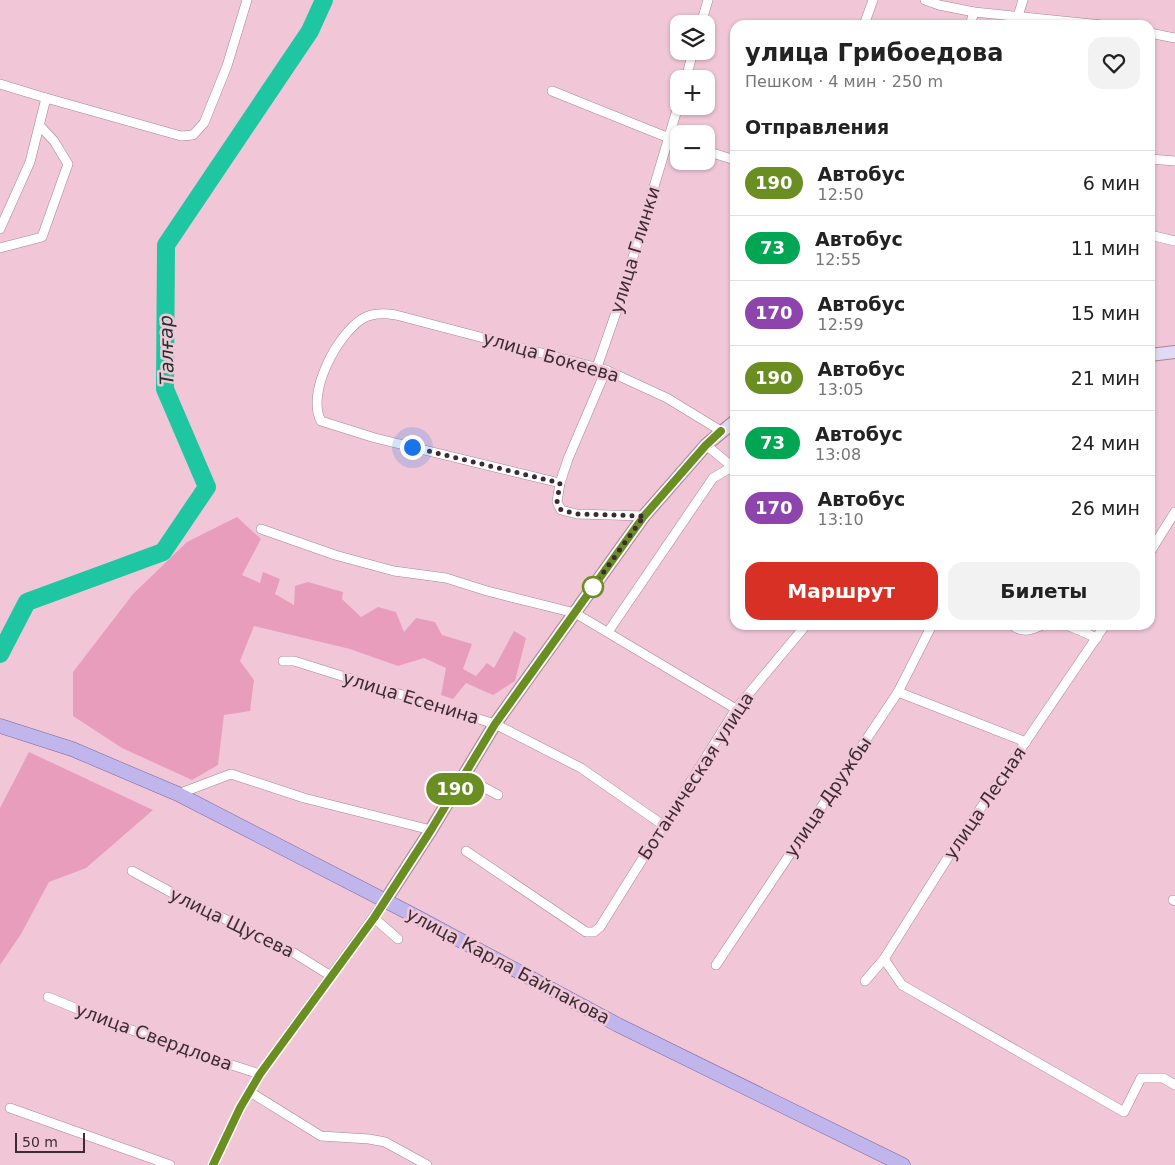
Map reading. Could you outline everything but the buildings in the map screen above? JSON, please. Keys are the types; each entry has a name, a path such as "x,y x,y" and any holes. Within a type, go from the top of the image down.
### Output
{"main road":[{"path":"1155,354 1175,352"},
{"path":"385,901 431,830 495,724 644,516 706,445 730,425"},
{"name":"улица Карла Байпакова","path":"0,726 72,749 178,794 618,1024 903,1165"}],"street":[{"path":"0,84 181,136 193,135 204,123 227,66 247,0"},
{"path":"704,15 708,0"},
{"path":"866,20 873,0"},
{"path":"925,0 938,5 974,12 1055,20"},
{"path":"1018,16 1023,0"},
{"path":"972,20 974,12"},
{"path":"1155,34 1175,38"},
{"path":"552,91 669,139"},
{"path":"0,228 8,215 30,162 46,98"},
{"name":"улица Глинки","path":"597,367 620,301 676,115"},
{"path":"0,248 42,237 68,164 54,141 40,126"},
{"path":"715,154 730,158"},
{"path":"1155,159 1175,161"},
{"path":"1155,237 1175,241"},
{"name":"улица Бокеева","path":"560,483 374,438 321,421 317,414 316,406 326,364 343,336 362,318 383,313 396,314 606,370 667,398 721,431"},
{"path":"606,370 568,459 560,483 557,502 561,510 577,514 644,516"},
{"path":"706,445 730,465"},
{"path":"608,632 712,478 730,470"},
{"path":"1155,544 1175,512"},
{"path":"261,529 335,555 394,571 446,578 487,591 575,613 736,709"},
{"name":"Ботаническая улица","path":"466,851 586,932 594,932 600,927 736,709 802,630"},
{"name":"улица Дружбы","path":"716,965 898,692 929,630"},
{"path":"1079,630 1097,638"},
{"name":"улица Лесная","path":"865,981 884,959 959,840 1102,630"},
{"name":"улица Есенина","path":"283,661 294,661 495,724 581,768 663,825"},
{"path":"898,692 1026,742"},
{"path":"178,794 230,774 304,798 431,830"},
{"path":"463,776 498,795"},
{"name":"улица Щусева","path":"132,871 176,895 294,953 331,976"},
{"path":"213,1165 240,1108 260,1074 385,901"},
{"path":"374,918 398,939"},
{"path":"884,959 902,985 1124,1112 1142,1078 1163,1078 1175,1085"},
{"name":"улица Свердлова","path":"48,997 97,1018 190,1052 260,1074"},
{"path":"250,1092 321,1136 385,1142 427,1165"},
{"path":"10,1108 170,1165"}],"shaded area":[{"path":"237,517 261,539 242,575 260,583 263,572 280,579 275,594 294,605 295,586 308,582 343,592 342,599 361,617 378,607 396,612 404,632 416,618 435,622 442,635 472,644 463,669 476,676 487,663 494,668 514,631 526,638 515,681 493,695 466,683 453,699 441,695 446,668 424,658 398,666 350,649 254,626 240,661 254,680 250,711 224,715 218,765 192,780 122,748 73,716 73,672 133,594 187,542"},
{"path":"29,752 153,810 86,868 49,882 21,934 0,965 0,808"}],"waterway":[{"name":"Талғар","path":"0,654 27,602 163,552 207,487 165,389 166,245 310,31 324,0"}],"bus line":[{"name":"190","path":"213,1165 240,1108 260,1074 374,918 431,830 495,724 644,516 706,445 721,431"}],"route":[{"path":"412,447 560,483 557,502 561,510 577,514 644,516 593,587"}]}
